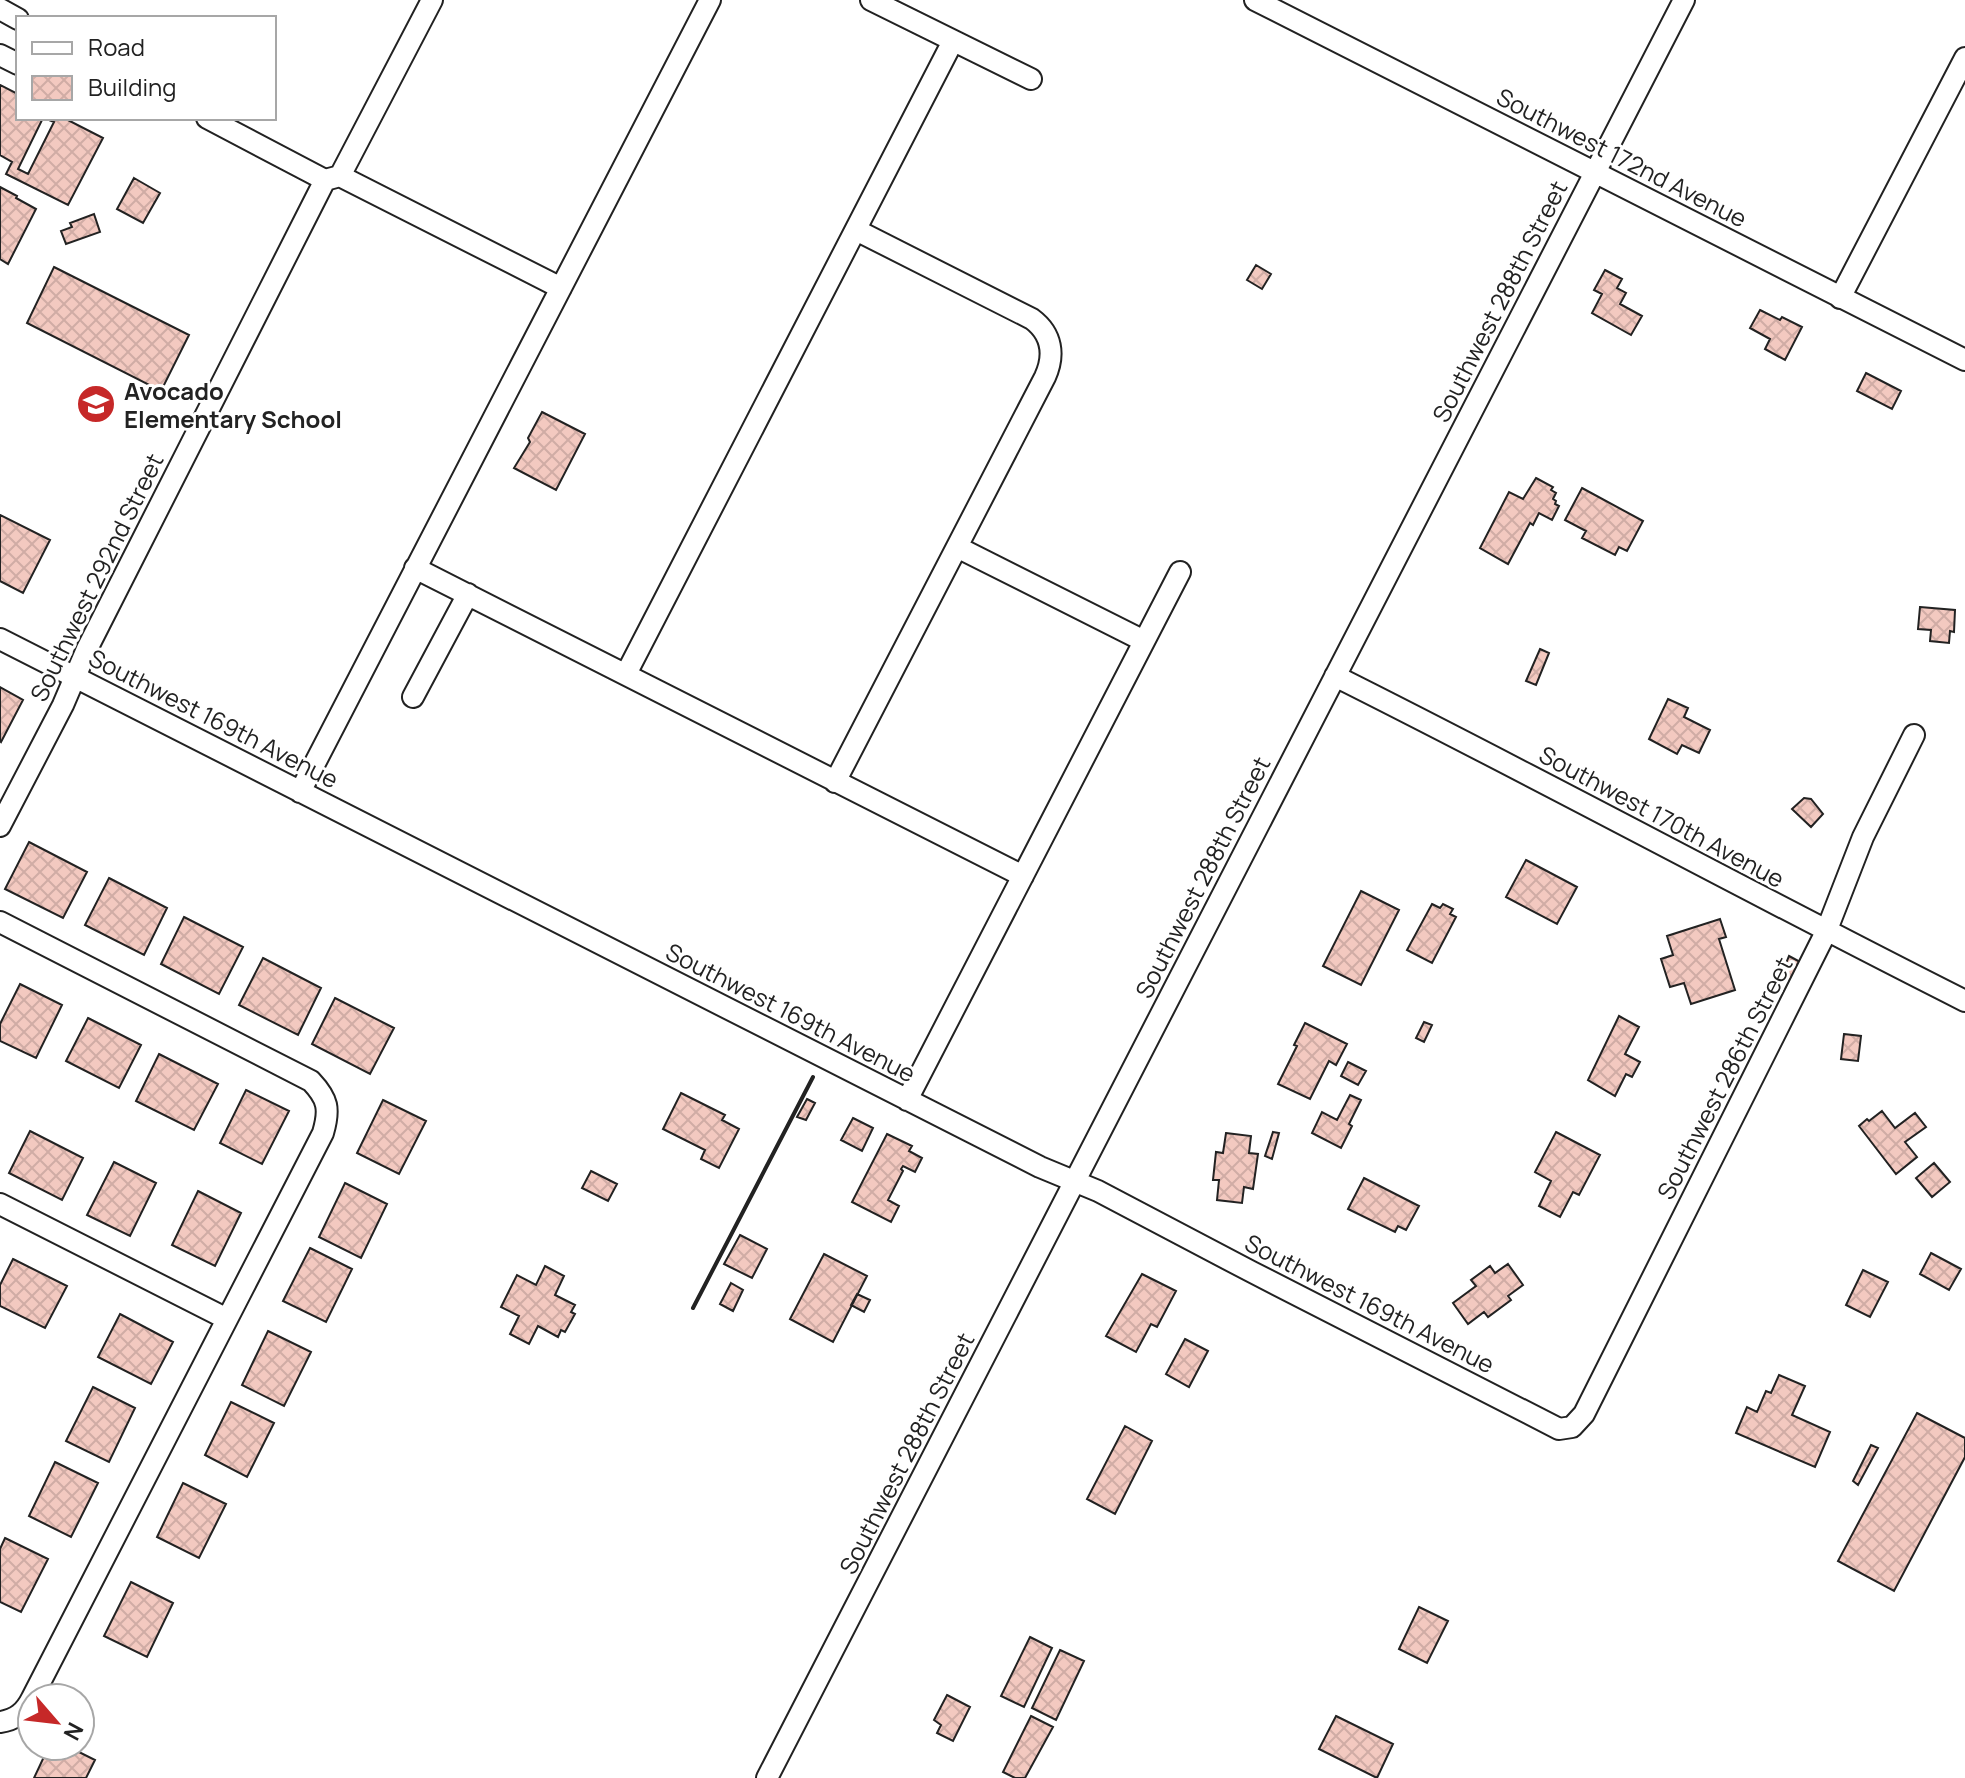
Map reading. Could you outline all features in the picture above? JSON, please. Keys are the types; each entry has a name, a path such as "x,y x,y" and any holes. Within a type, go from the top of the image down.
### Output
{"street":[{"name":"Southwest 292nd Street","path":"0,826 63,705 87,649 332,178 432,0"},
{"path":"300,792 710,0"},
{"path":"871,0 1031,79"},
{"name":"Southwest 172nd Avenue","path":"1255,0 1965,360"},
{"name":"Southwest 288th Street","path":"767,1778 1684,0"},
{"path":"626,674 953,41"},
{"path":"1840,298 1965,58"},
{"path":"211,120 561,288"},
{"path":"835,782 1045,377 1051,360 1050,343 1041,326 1028,316 856,230"},
{"path":"957,547 1144,641"},
{"path":"415,568 1023,876"},
{"path":"907,1100 1180,572"},
{"path":"413,697 468,594"},
{"name":"Southwest 169th Avenue","path":"0,639 1040,1167 1098,1191 1559,1429"},
{"name":"Southwest 170th Avenue","path":"1335,676 1826,932 1965,1001"},
{"name":"Southwest 286th Street","path":"1559,1429 1572,1427 1584,1414 1826,932 1863,837 1914,735"},
{"path":"0,922 311,1081 321,1091 328,1117 323,1133 40,1682"},
{"path":"0,1204 227,1319"}],"building":[{"path":"0,85 16,93 16,120 42,120 18,169 28,174 54,122 49,120 68,120 103,138 68,205 6,174 12,162 0,155"},
{"path":"134,178 160,193 143,223 117,209"},
{"path":"0,187 36,209 8,264 0,259"},
{"path":"94,214 100,232 66,244 61,231 72,227 70,223"},
{"path":"1256,265 1271,274 1262,289 1247,280"},
{"path":"54,267 189,335 161,391 27,323"},
{"path":"1605,270 1622,279 1617,288 1626,293 1620,304 1642,316 1631,335 1592,313 1602,294 1594,290"},
{"path":"1760,310 1802,327 1785,360 1765,349 1770,339 1750,328"},
{"path":"1866,373 1901,391 1892,409 1857,391"},
{"path":"542,412 585,434 556,490 514,468 530,442 528,438"},
{"path":"1536,478 1553,487 1551,490 1556,493 1553,499 1559,506 1552,520 1539,513 1533,525 1530,523 1508,564 1480,548 1509,492 1523,499"},
{"path":"1582,488 1643,521 1627,551 1619,547 1615,555 1582,538 1586,531 1565,520"},
{"path":"0,515 50,540 23,593 0,581"},
{"path":"1920,607 1955,610 1954,632 1950,631 1949,643 1930,641 1931,630 1918,629"},
{"path":"1540,649 1549,653 1536,685 1526,681"},
{"path":"0,687 23,700 1,742 0,741"},
{"path":"1668,699 1688,708 1684,717 1710,730 1699,753 1682,745 1677,754 1649,739"},
{"path":"1804,798 1811,799 1823,814 1811,827 1792,809"},
{"path":"29,842 87,872 63,918 5,889"},
{"path":"1526,860 1577,887 1557,924 1506,897"},
{"path":"109,878 167,908 144,955 85,925"},
{"path":"1361,891 1399,910 1361,985 1323,966"},
{"path":"1432,904 1440,908 1443,904 1453,909 1450,914 1456,917 1432,963 1407,950"},
{"path":"184,917 243,947 219,994 161,964"},
{"path":"1720,919 1726,937 1719,939 1735,990 1691,1004 1684,983 1670,987 1661,959 1673,955 1667,936"},
{"path":"1789,956 1802,963 1792,981 1781,976"},
{"path":"263,958 321,988 298,1035 239,1005"},
{"path":"20,984 62,1005 36,1058 0,1041 0,1024"},
{"path":"335,998 394,1028 370,1074 312,1044"},
{"path":"1619,1016 1639,1027 1625,1054 1640,1062 1632,1077 1626,1074 1615,1096 1588,1080"},
{"path":"88,1018 141,1045 119,1088 66,1061"},
{"path":"1424,1022 1432,1025 1424,1042 1416,1038"},
{"path":"1305,1023 1347,1044 1336,1065 1329,1061 1310,1099 1278,1084"},
{"path":"1844,1034 1861,1036 1858,1061 1841,1059"},
{"path":"159,1054 218,1084 194,1130 136,1101"},
{"path":"1348,1062 1366,1071 1358,1085 1341,1076"},
{"path":"246,1090 289,1111 262,1164 220,1143"},
{"path":"681,1093 725,1115 722,1120 739,1129 719,1168 701,1159 705,1150 663,1129"},
{"path":"1350,1095 1361,1100 1341,1148 1312,1133 1322,1112 1337,1120"},
{"path":"807,1099 815,1103 806,1120 797,1117"},
{"path":"383,1100 426,1121 399,1174 357,1153"},
{"path":"1882,1111 1895,1128 1915,1113 1926,1127 1905,1142 1917,1157 1896,1174 1859,1126"},
{"path":"853,1118 873,1128 862,1151 841,1140"},
{"path":"30,1131 83,1158 62,1200 9,1173"},
{"path":"1273,1132 1279,1133 1272,1159 1265,1156"},
{"path":"1556,1132 1600,1155 1579,1195 1573,1192 1560,1217 1539,1206 1551,1181 1535,1172"},
{"path":"1226,1133 1251,1136 1249,1153 1258,1154 1253,1189 1244,1187 1242,1203 1217,1200 1219,1180 1213,1180 1216,1152 1223,1153"},
{"path":"887,1134 912,1146 909,1151 922,1158 915,1172 903,1166 901,1169 903,1171 888,1200 899,1206 891,1222 852,1202"},
{"path":"114,1162 156,1183 130,1236 87,1215"},
{"path":"1934,1163 1950,1182 1932,1197 1916,1178"},
{"path":"591,1171 617,1184 608,1201 582,1188"},
{"path":"1364,1178 1419,1206 1406,1230 1398,1226 1395,1232 1348,1209"},
{"path":"345,1183 387,1204 361,1258 319,1237"},
{"path":"198,1191 241,1213 215,1266 172,1245"},
{"path":"740,1235 767,1249 752,1278 724,1264"},
{"path":"310,1248 352,1269 326,1322 283,1301"},
{"path":"1931,1253 1961,1269 1949,1290 1920,1274"},
{"path":"824,1254 867,1276 833,1342 790,1319"},
{"path":"13,1259 67,1286 45,1328 0,1306 0,1285"},
{"path":"1508,1264 1523,1285 1508,1296 1511,1300 1488,1317 1484,1312 1468,1324 1453,1303 1476,1286 1471,1280 1490,1266 1495,1273"},
{"path":"545,1266 564,1276 555,1295 575,1305 571,1312 575,1314 565,1332 561,1330 558,1337 538,1326 529,1344 510,1334 519,1316 501,1307 517,1275 536,1285"},
{"path":"1863,1270 1888,1282 1870,1317 1846,1305"},
{"path":"1142,1274 1176,1291 1157,1327 1151,1324 1136,1352 1106,1336"},
{"path":"731,1283 743,1290 733,1311 720,1304"},
{"path":"857,1294 870,1300 864,1312 851,1305"},
{"path":"120,1314 173,1342 151,1384 98,1357"},
{"path":"268,1331 311,1352 284,1406 242,1385"},
{"path":"1185,1339 1208,1351 1189,1387 1166,1374"},
{"path":"1779,1375 1805,1386 1792,1415 1830,1432 1815,1467 1736,1433 1747,1407 1757,1412 1766,1391 1771,1393"},
{"path":"93,1387 135,1408 109,1462 66,1441"},
{"path":"231,1402 274,1423 247,1477 205,1455"},
{"path":"1917,1413 1965,1438 1965,1457 1894,1591 1838,1561"},
{"path":"1125,1426 1152,1441 1115,1514 1087,1499"},
{"path":"1871,1445 1878,1448 1858,1485 1853,1481"},
{"path":"55,1462 98,1483 71,1537 29,1516"},
{"path":"183,1483 226,1504 199,1558 157,1537"},
{"path":"5,1538 48,1559 21,1612 0,1602 0,1549"},
{"path":"131,1582 173,1603 147,1657 104,1636"},
{"path":"1419,1607 1448,1621 1427,1663 1399,1649"},
{"path":"1030,1637 1052,1648 1024,1707 1001,1696"},
{"path":"1060,1650 1084,1661 1056,1720 1032,1708"},
{"path":"947,1695 970,1707 953,1741 937,1733 941,1725 934,1720"},
{"path":"1031,1716 1053,1727 1025,1778 1015,1778 1003,1772"},
{"path":"1336,1716 1393,1744 1377,1778 1319,1749"},
{"path":"42,1762 94,1762 86,1778 34,1778"}],"wall":[{"path":"693,1308 813,1077"}],"place":[{"name":"Avocado Elementary School","path":"96,404"}]}
